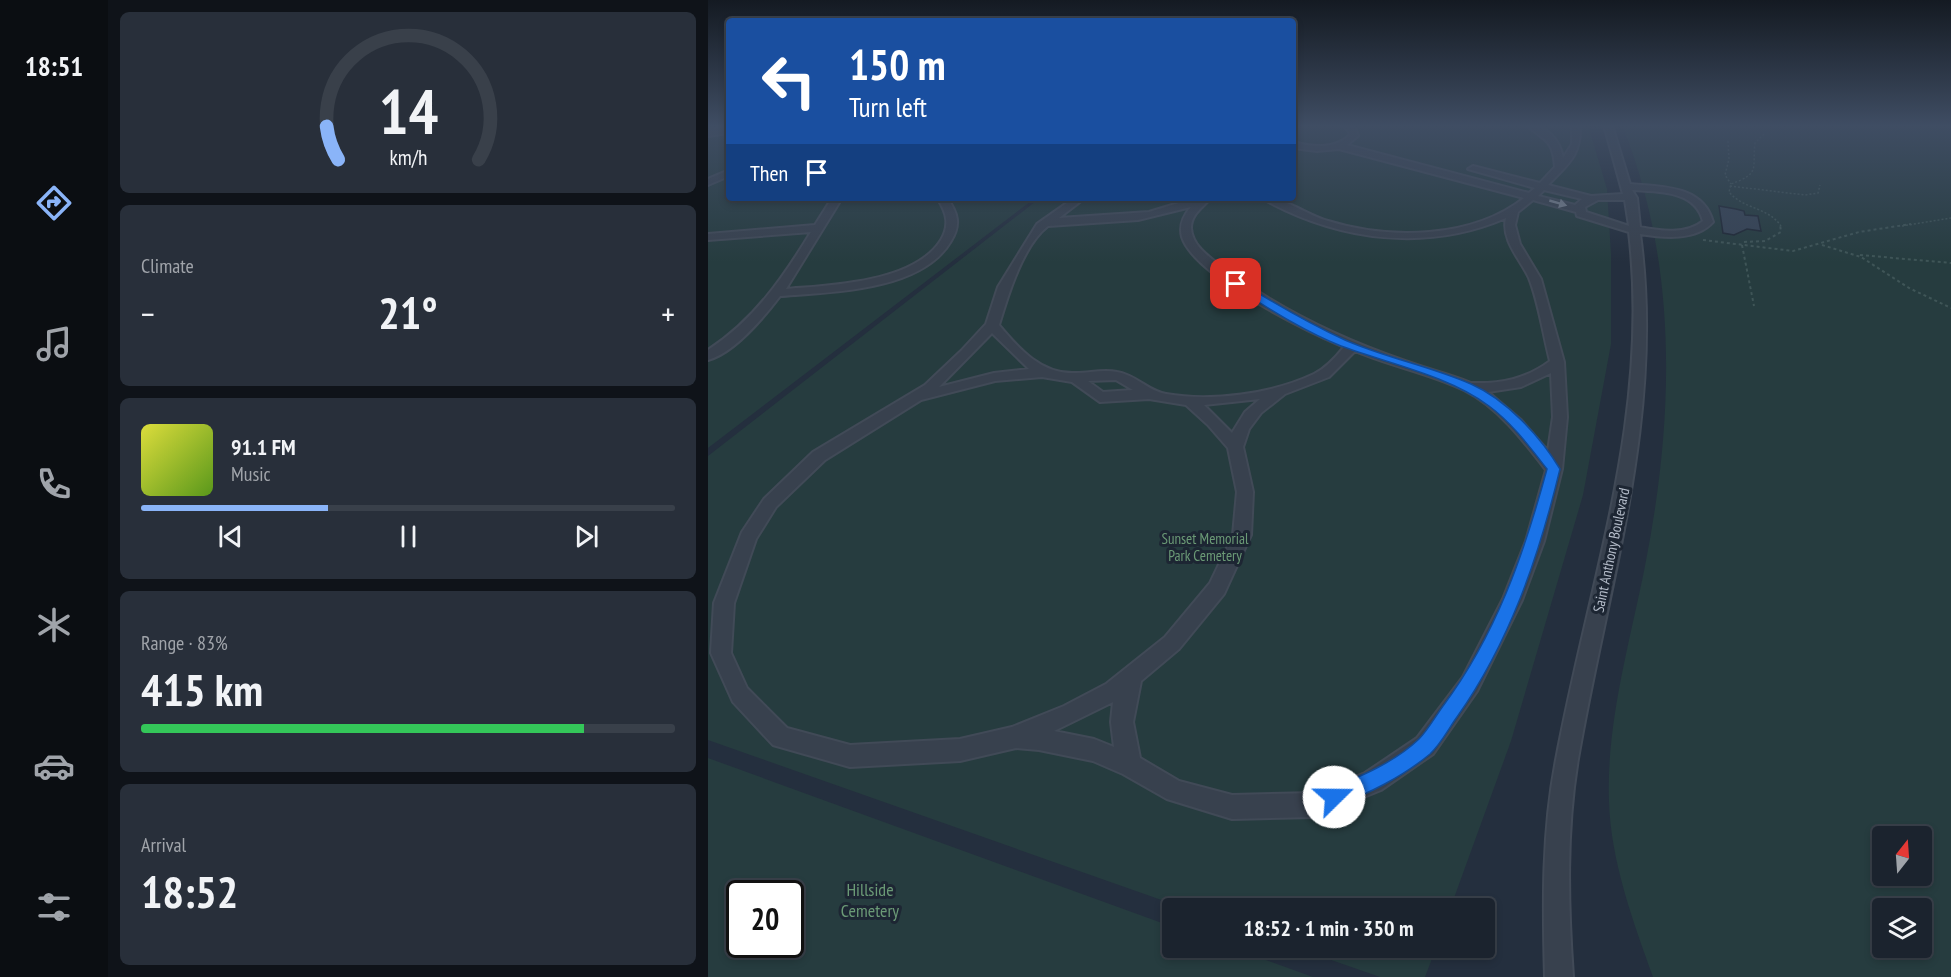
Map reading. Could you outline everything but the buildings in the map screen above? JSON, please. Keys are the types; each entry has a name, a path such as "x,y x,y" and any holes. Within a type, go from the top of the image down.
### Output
{"street":[{"path":"1435,171 1581,210"},
{"path":"1481,171 1588,198 1630,193 1677,192 1698,202 1706,210 1708,222 1701,230 1687,234 1637,230 1593,222 1581,214 1580,206 1588,198"},
{"path":"1274,201 1311,221 1349,232 1396,236 1443,232 1490,222 1513,211 1555,171"},
{"name":"Saint Anthony Boulevard","path":"1558,977 1558,842 1567,762 1623,503 1638,410 1641,276 1637,230 1630,193 1623,171"},
{"path":"708,182 726,174"},
{"path":"708,356 749,327 778,293 835,201"},
{"path":"778,293 863,284 920,265 942,247 952,228 953,217 944,201"},
{"path":"1077,201 1041,226 1023,252 1004,287 992,325 930,387 819,456 770,503 748,537 724,603 721,653 740,695 780,737 850,756 960,750 1016,736 1072,713 1113,691 1172,643 1217,588 1242,535 1245,492 1235,447 1240,428 1260,406 1284,389"},
{"path":"1080,201 1085,211 1095,216"},
{"path":"1041,226 1070,218 1095,216 1114,218 1162,213 1196,201"},
{"path":"1201,201 1193,209 1186,225 1188,240 1204,258 1236,284 1291,317 1352,346 1468,387 1494,403 1523,429 1554,469"},
{"path":"1016,736 1094,750 1131,765 1175,791 1232,807 1315,805 1373,782 1425,746 1470,684 1512,600 1535,541 1554,469 1560,417 1557,363 1548,320 1535,279 1515,244 1510,225 1513,211"},
{"path":"708,237 818,228"},
{"path":"992,325 1027,363 1047,372 1061,378 1116,375 1150,394"},
{"path":"1074,377 1100,397 1150,394 1191,402 1239,398 1284,389 1319,377 1341,360 1352,346"},
{"path":"1468,387 1491,389 1519,384 1544,373 1557,363"},
{"path":"909,400 994,377 1047,372"},
{"path":"1191,402 1235,447"},
{"path":"1131,765 1120,735 1122,703 1133,674"}],"path":[{"path":"1726,171 1725,175 1731,185 1729,192 1734,198 1768,213 1782,227 1776,237 1765,241 1744,242"},
{"path":"1731,185 1749,176 1752,171"},
{"path":"1731,185 1805,195 1818,193 1820,185"},
{"path":"1687,234 1699,239 1792,251 1821,245 1859,232 1951,218"},
{"path":"1743,235 1754,306"},
{"path":"1821,245 1872,262 1909,288 1951,308"},
{"path":"1852,254 1951,263"}],"green space":[{"path":"708,171 726,171 726,201 1031,201 708,448"},
{"name":"Sunset Memorial Park Cemetery","path":"1296,171 1602,171 1607,189 1611,254 1611,344 1583,495 1511,741 1454,898 1162,898 1162,900 708,740 708,456 1036,201 1296,201"},
{"path":"1638,171 1951,171 1951,977 1653,977 1631,913 1614,847 1609,802 1609,772 1615,713 1645,566 1662,455 1666,343 1662,288 1654,233"},
{"name":"Hillside Cemetery","path":"708,758 1162,923 1162,958 1260,958 1313,977 708,977"},
{"path":"1326,958 1432,958 1425,977 1380,977"}],"route":[{"path":"1236,284 1291,317 1343,343 1468,387 1494,403 1523,429 1554,469 1535,541 1512,600 1470,684 1425,746 1373,782 1334,797"}]}
